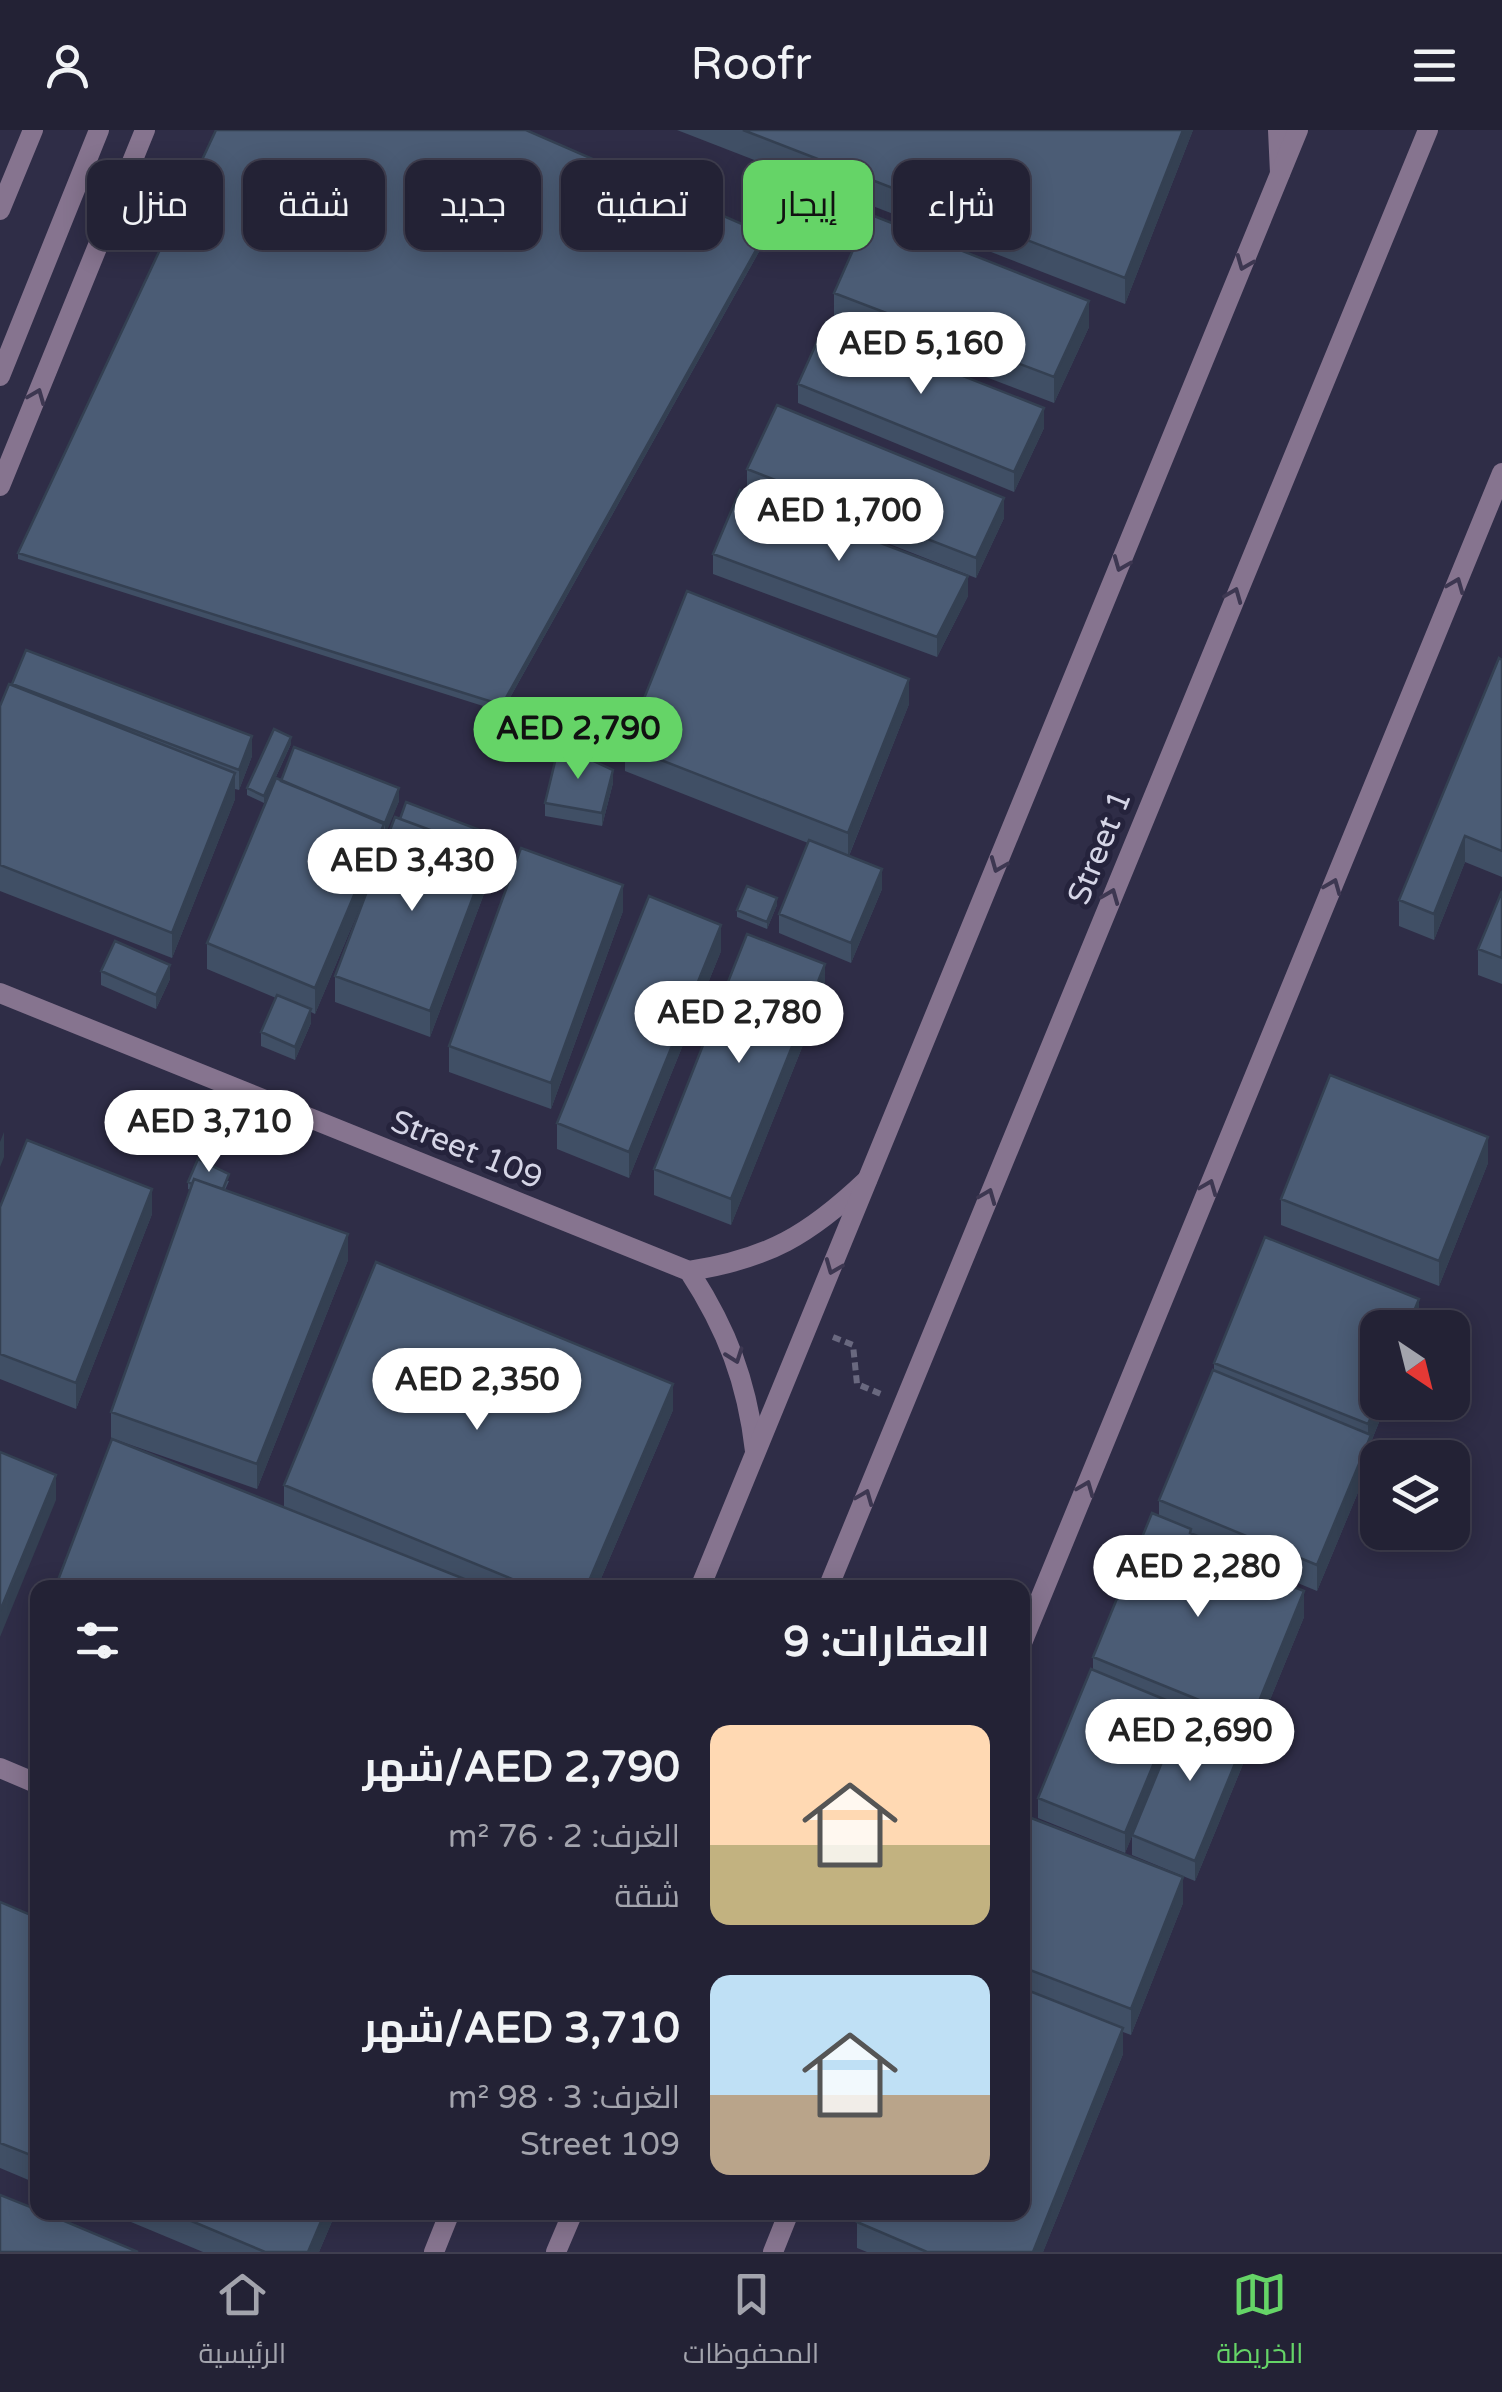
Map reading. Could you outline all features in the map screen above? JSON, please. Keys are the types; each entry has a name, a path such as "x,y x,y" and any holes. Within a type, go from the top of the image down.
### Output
{"street":[{"path":"0,210 32,130"},
{"path":"0,376 99,130"},
{"path":"0,486 145,130"},
{"path":"1278,130 1280,173"},
{"path":"703,1580 1298,130"},
{"name":"Street 1","path":"831,1580 1428,130"},
{"path":"1030,1623 1502,473"},
{"name":"Street 109","path":"0,993 689,1271"},
{"path":"755,1450 750,1402 736,1356 716,1312 689,1271 740,1263 787,1244 830,1216 870,1177"},
{"path":"0,1768 30,1781"},
{"path":"434,2252 447,2220"},
{"path":"556,2252 569,2220"},
{"path":"772,2252 786,2220"}],"path":[{"path":"808,1326 853,1346 857,1384 904,1403"}],"building":[{"path":"216,130 526,130 595,160 561,160 561,250 723,250 723,216 743,224 743,250 756,250 502,705 18,553 160,250 223,250 223,160 202,160"},
{"path":"743,130 1183,130 1125,278 1030,241 1030,160 893,160 893,188 873,180 873,160 820,160"},
{"path":"873,216 893,223 893,250 960,250 1089,301 1054,377 834,293 853,250 873,250"},
{"path":"826,322 1044,408 1014,472 798,384"},
{"path":"777,405 1004,498 976,558 747,469"},
{"path":"740,490 968,576 937,637 713,554"},
{"path":"687,591 909,679 848,833 625,746"},
{"path":"26,650 252,736 239,770 12,684"},
{"path":"1499,658 1502,851 1465,836 1434,914 1399,900"},
{"path":"9,684 235,773 172,933 0,865 0,706"},
{"path":"274,729 291,737 264,796 247,788"},
{"path":"559,745 613,770 602,813 545,803"},
{"path":"294,747 399,788 385,823 281,781"},
{"path":"276,778 384,824 315,988 207,943"},
{"path":"406,802 498,837 491,857 490,852 400,819"},
{"path":"395,817 490,852 430,1011 335,976"},
{"path":"809,840 882,869 851,943 779,914"},
{"path":"521,848 623,885 551,1083 449,1046"},
{"path":"747,886 777,898 767,922 737,910"},
{"path":"1502,891 1502,958 1478,949"},
{"path":"649,896 721,925 629,1152 557,1123"},
{"path":"747,934 825,964 731,1199 654,1169"},
{"path":"115,941 170,965 156,995 101,971"},
{"path":"277,995 311,1009 295,1047 261,1032"},
{"path":"1330,1075 1488,1137 1439,1261 1281,1199"},
{"path":"27,1140 152,1189 76,1383 0,1354 0,1207"},
{"path":"198,1159 229,1174 223,1189 194,1179 192,1184 188,1182"},
{"path":"194,1179 348,1234 257,1464 111,1412"},
{"path":"1265,1237 1419,1299 1414,1310 1360,1310 1360,1420 1370,1420 1368,1424 1214,1363"},
{"path":"376,1262 673,1384 589,1580 515,1580 284,1485"},
{"path":"1213,1370 1371,1435 1369,1440 1360,1440 1360,1461 1317,1565 1159,1500"},
{"path":"112,1439 467,1580 58,1580"},
{"path":"0,1452 56,1475 0,1611"},
{"path":"1152,1513 1233,1550 1229,1561 1304,1591 1251,1721 1093,1657"},
{"path":"1091,1669 1178,1705 1125,1833 1038,1798"},
{"path":"1185,1706 1248,1732 1195,1861 1132,1835"},
{"path":"1030,1818 1183,1877 1131,2009 1030,1970"},
{"path":"0,1902 30,1915 30,2155 0,2143"},
{"path":"1030,1991 1123,2028 1033,2252 927,2252 857,2222 1030,2220"},
{"path":"0,2195 30,2207 30,2220 62,2220 138,2252 0,2252"},
{"path":"189,2220 322,2220 308,2252 265,2252"}]}
